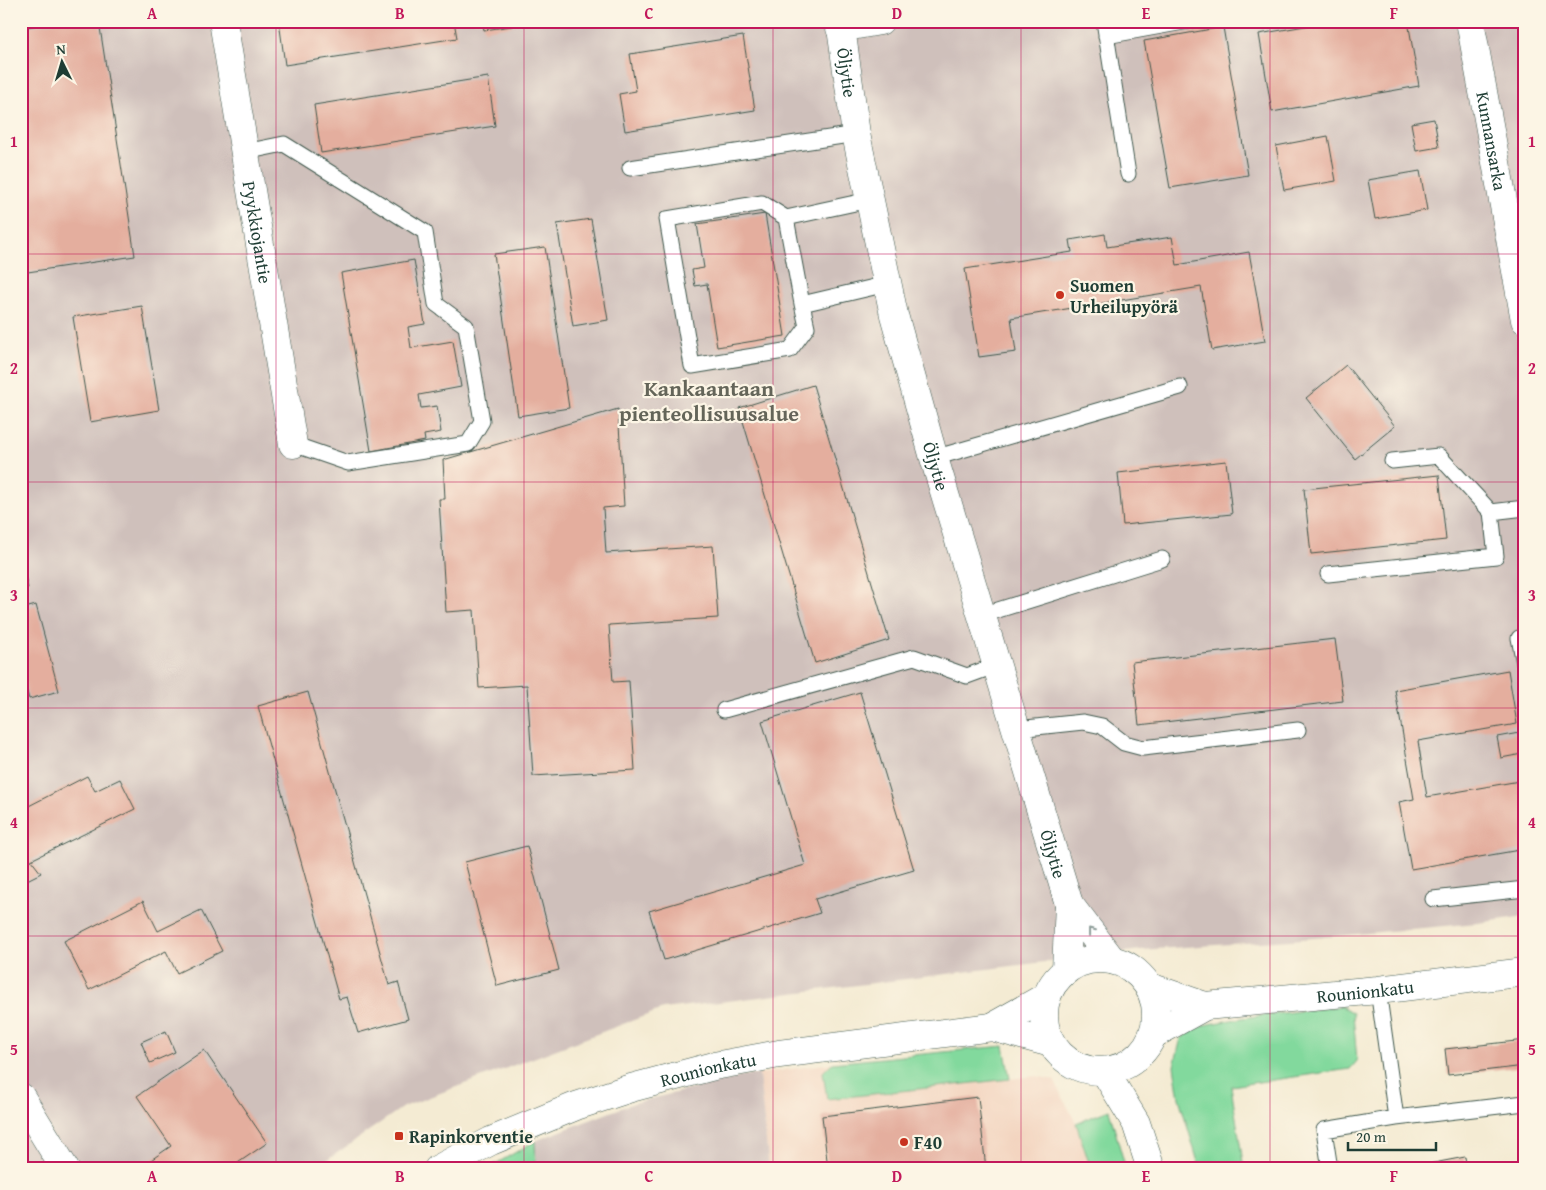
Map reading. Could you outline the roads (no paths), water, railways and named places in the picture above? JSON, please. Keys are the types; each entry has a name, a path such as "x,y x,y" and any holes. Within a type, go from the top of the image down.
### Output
{"main road":[{"name":"Pyykkiojantie","path":"223,21 293,444"},
{"path":"840,25 880,21"},
{"name":"Kunnansarka","path":"1470,21 1516,228 1525,320"},
{"name":"Öljytie","path":"840,25 856,134 894,315 934,458 1069,904 1066,970"},
{"name":"Öljytie","path":"1069,904 1112,960"},
{"path":"1095,959 1112,960 1126,965 1140,975 1150,987 1156,1002 1157,1018 1154,1034 1146,1048 1135,1060 1121,1068 1106,1072 1089,1070 1074,1065 1061,1056 1051,1043 1045,1028 1044,1012 1047,996 1055,982 1066,970 1080,962 1095,959"},
{"name":"Rounionkatu","path":"1154,1034 1205,1006 1378,990 1525,972"},
{"name":"Rounionkatu","path":"1150,987 1205,1006"},
{"name":"Rounionkatu","path":"438,1169 491,1142 576,1106 631,1088 714,1066 779,1054 992,1027 1047,996"},
{"name":"Rounionkatu","path":"992,1027 1051,1043"},
{"path":"1135,1060 1136,1123"},
{"path":"1106,1072 1136,1123 1151,1169"},
{"path":"21,1097 65,1169"}],"lane":[{"path":"1128,174 1105,28 1189,21"},
{"path":"630,168 856,134"},
{"path":"245,152 284,144 425,232 436,304 466,326 482,421 468,444 348,463 293,444"},
{"path":"786,218 806,327 790,350 692,366 667,219 762,203 786,218 869,200"},
{"path":"802,304 887,284"},
{"path":"934,458 1180,387"},
{"path":"1328,574 1496,556 1491,512 1439,456 1392,461"},
{"path":"1491,512 1525,508"},
{"path":"982,615 1162,559"},
{"path":"1525,637 1520,638 1525,668"},
{"path":"724,710 914,657 967,676 997,665"},
{"path":"1016,729 1083,722 1102,726 1124,743 1143,748 1298,730"},
{"path":"1433,899 1525,888"},
{"path":"1378,990 1396,1118"},
{"path":"1330,1169 1324,1130 1396,1118 1525,1103"}],"place":[{"name":"Suomen Urheilupyörä","path":"1060,295"},
{"name":"Rapinkorventie","path":"399,1136"},
{"name":"F40","path":"904,1142"}],"district":[{"name":"Kankaantaan pienteollisuusalue","path":"709,400"}]}
